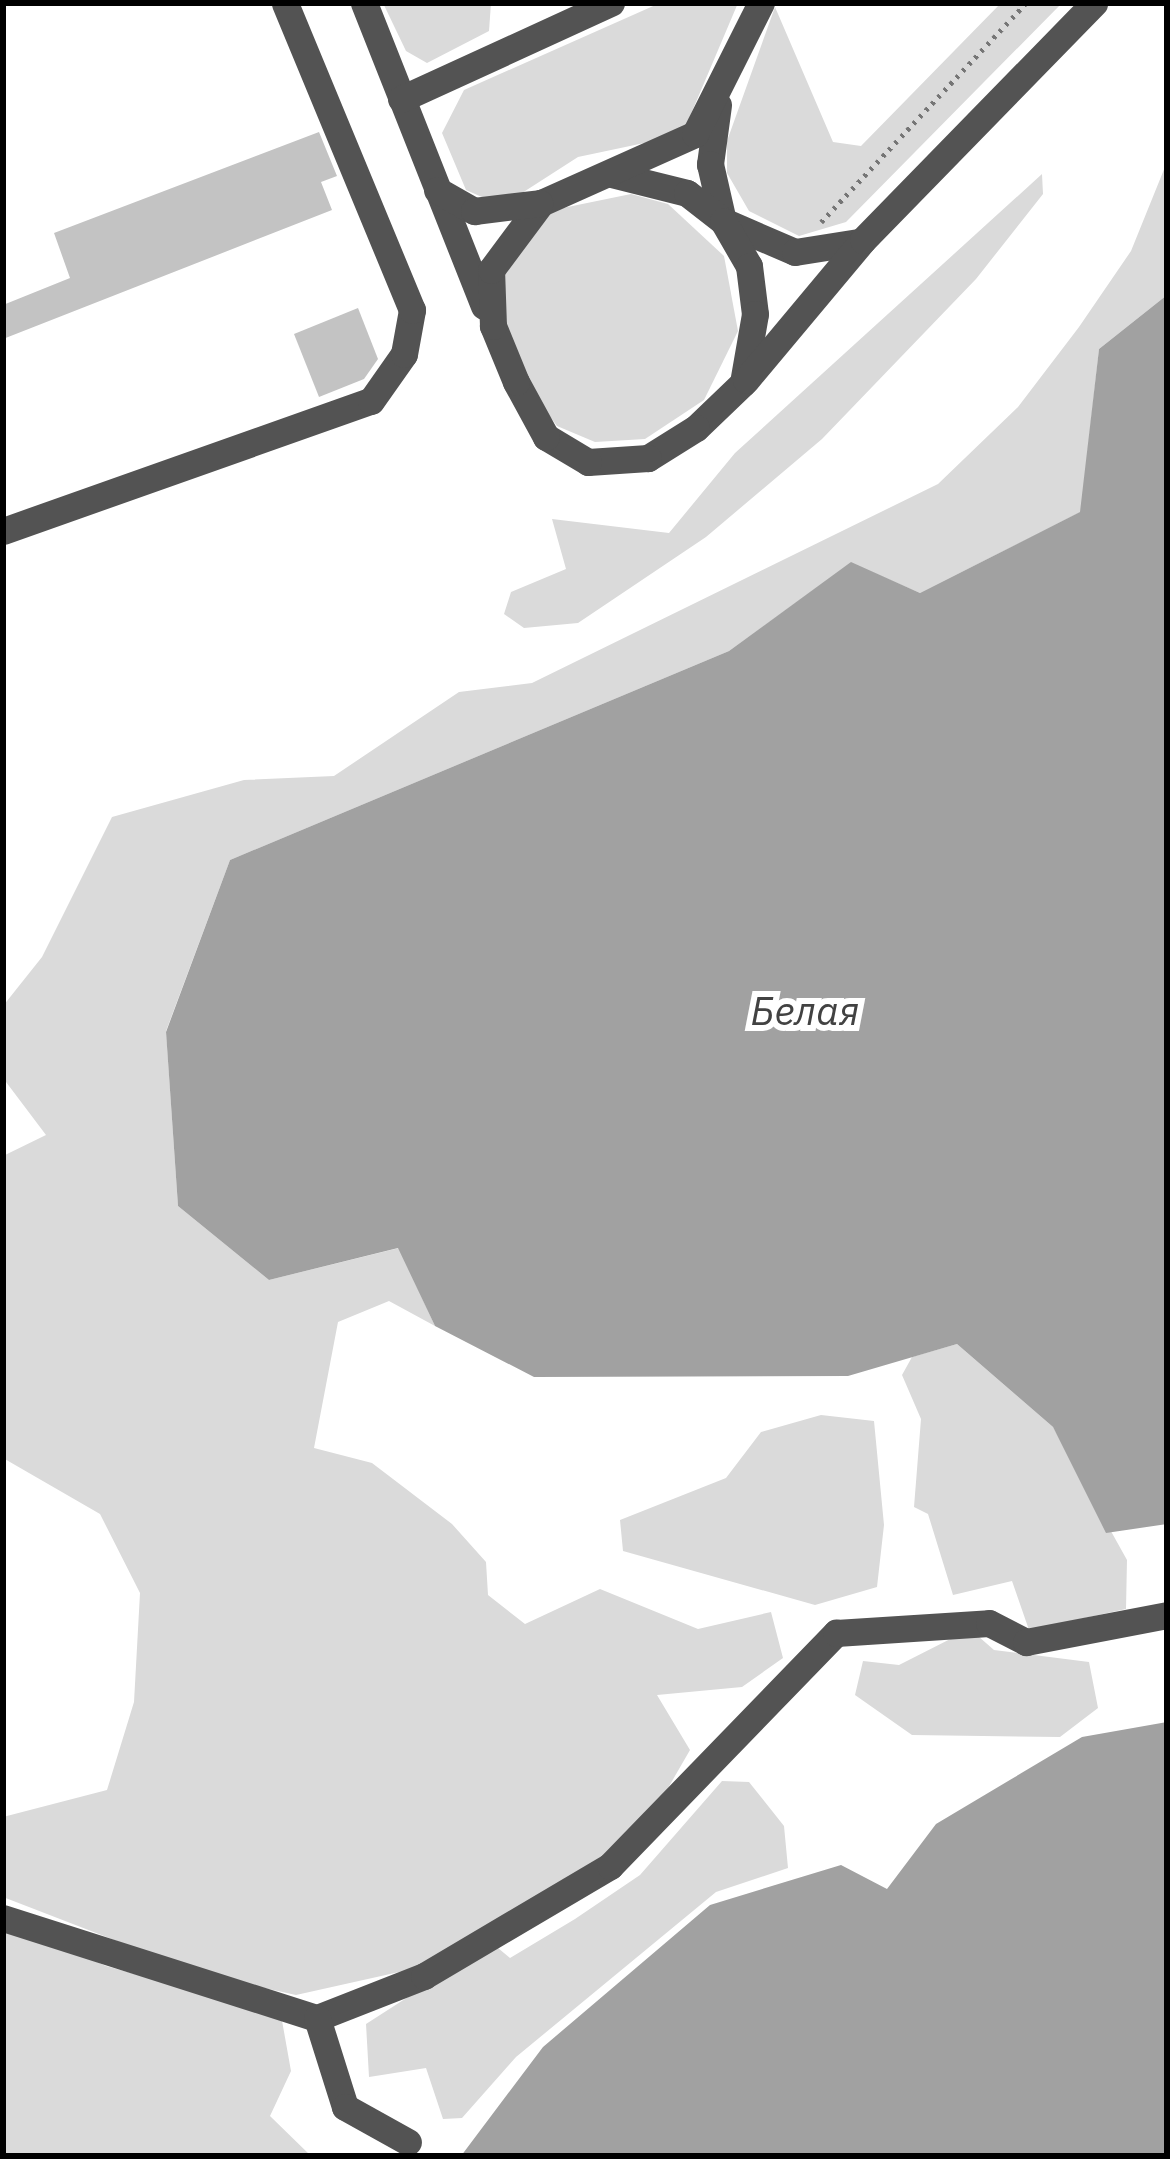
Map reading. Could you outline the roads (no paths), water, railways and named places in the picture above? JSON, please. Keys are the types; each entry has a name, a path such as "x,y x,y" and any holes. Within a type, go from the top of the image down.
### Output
{"street":[{"path":"3,530 371,400 404,355 412,310 286,3"},
{"path":"364,3 493,326 546,437 588,462 648,458 743,383 863,240 1094,3"},
{"path":"401,99 611,3"},
{"path":"437,190 473,211 541,203 695,134 718,101 760,3"},
{"path":"718,101 710,164 723,221 749,266 755,314 743,383"},
{"path":"611,173 687,193 723,221 795,252 863,240"},
{"path":"493,326 491,270 541,203"},
{"path":"3,1918 317,2018 424,1976 610,1866 836,1633 989,1622 1026,1642 1167,1615"},
{"path":"317,2018 345,2107 408,2142"}],"water":[{"name":"Белая","path":"1167,295 1167,1524 1106,1533 1053,1427 957,1344 848,1376 534,1377 435,1326 398,1248 269,1280 178,1206 166,1032 230,860 729,651 851,562 920,593 1080,512 1099,349"},
{"path":"1167,1722 1167,2156 461,2156 543,2047 710,1905 841,1865 887,1889 936,1824 1082,1737"}]}
